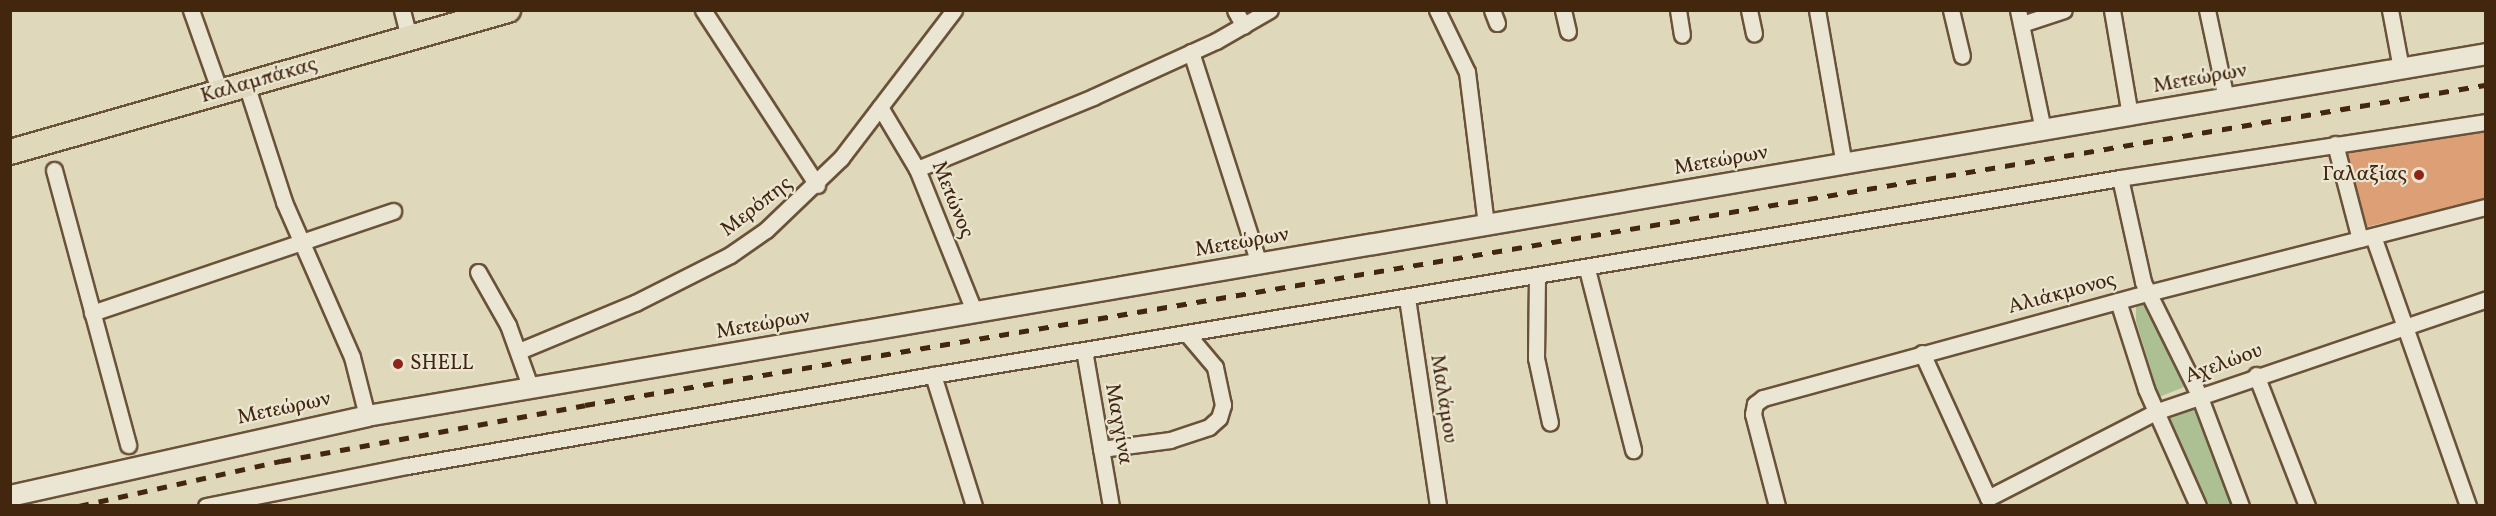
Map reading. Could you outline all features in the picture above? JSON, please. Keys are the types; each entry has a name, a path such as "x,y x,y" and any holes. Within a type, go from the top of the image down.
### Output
{"main road":[{"name":"Καλαμπάκας","path":"10,152 508,10"}],"street":[{"path":"191,10 220,92"},
{"path":"402,10 409,38"},
{"path":"703,10 817,185"},
{"name":"Μερόπης","path":"519,351 635,303 730,255 766,230 817,185 954,10"},
{"path":"1235,10 1244,26"},
{"path":"917,169 1052,115 1191,52 1244,26 1270,10"},
{"path":"1437,10 1461,56 1470,82 1486,225"},
{"path":"1563,10 1568,31"},
{"path":"1678,10 1682,35"},
{"path":"1749,10 1754,33"},
{"path":"1817,10 1844,164"},
{"path":"1951,10 1962,56"},
{"path":"2043,130 2020,17 2064,10"},
{"path":"2112,10 2130,115"},
{"path":"2207,10 2226,99"},
{"path":"2390,10 2401,69"},
{"path":"1191,52 1221,137 1259,264"},
{"name":"Μετεώρων","path":"10,496 367,416 2486,54"},
{"path":"246,84 269,160 301,242 347,343 367,416"},
{"name":"Μετώνος","path":"880,107 917,169 975,313"},
{"path":"206,506 933,375 1587,269 2120,178 2486,122"},
{"path":"2334,144 2367,237 2406,325 2468,506"},
{"path":"54,170 128,446"},
{"path":"2120,178 2138,267 2148,293 2199,395 2241,506"},
{"name":"Αλιάκμονος","path":"1777,506 1753,414 1758,401 1922,352 2486,207"},
{"path":"92,313 393,211"},
{"path":"1587,269 1633,450"},
{"path":"478,272 519,351 531,389"},
{"path":"1537,276 1536,358 1550,423"},
{"name":"Μαλάμου","path":"1407,298 1438,506"},
{"name":"Αχελώου","path":"1922,352 1988,498 2155,412 2256,375 2486,299"},
{"path":"2118,302 2155,412 2198,506"},
{"path":"1101,449 1170,440 1209,427 1219,418 1223,405 1215,367 1187,334"},
{"name":"Μαγγίνα","path":"1084,350 1111,506"},
{"path":"933,375 974,506"},
{"path":"2256,375 2307,506"}],"green space":[{"path":"2143,301 2184,387 2159,397 2136,321 2136,307"},
{"path":"2194,404 2234,505 2209,505 2167,417 2170,412"}],"building":[{"name":"Γαλαξίας","path":"2486,132 2486,199 2366,227 2347,152"}],"railway":[{"path":"79,506 281,461 585,405 2486,85"}],"place":[{"name":"Γαλαξίας","path":"2419,175"},
{"name":"SHELL","path":"398,364"}]}
